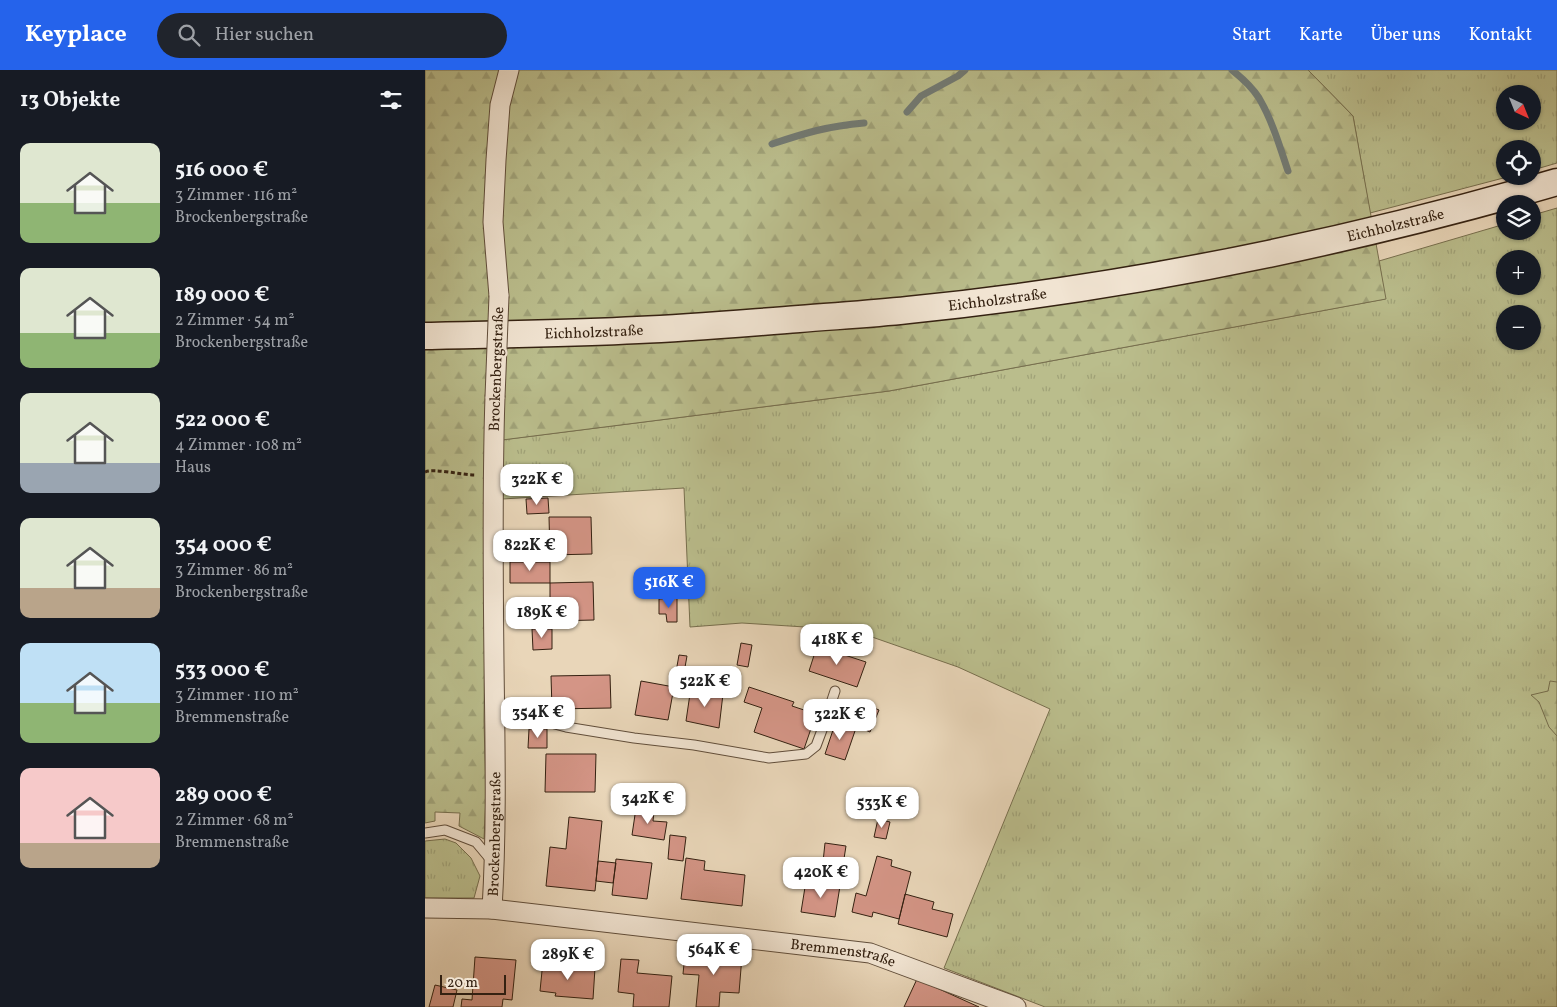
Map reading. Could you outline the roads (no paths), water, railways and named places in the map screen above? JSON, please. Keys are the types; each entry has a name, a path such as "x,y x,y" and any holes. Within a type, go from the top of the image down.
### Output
{"main road":[{"name":"Eichholzstraße","path":"425,336 639,330 758,322 908,310 1046,293 1174,272 1319,242 1447,212 1557,182"}],"street":[{"name":"Brockenbergstraße","path":"493,909 495,865 495,708 493,476 499,296 493,222 500,105 509,70"},
{"name":"Bremmenstraße","path":"425,908 493,909 870,953 1015,1007"}],"lane":[{"path":"495,708 566,727 694,745 769,758 806,754 816,746 835,691"},
{"path":"425,833 445,830 476,842 495,865"}],"waterway":[{"path":"907,112 921,96 958,76 965,70"},
{"path":"1232,70 1247,83 1264,106 1288,171"},
{"path":"772,144 817,130 864,123"}]}
